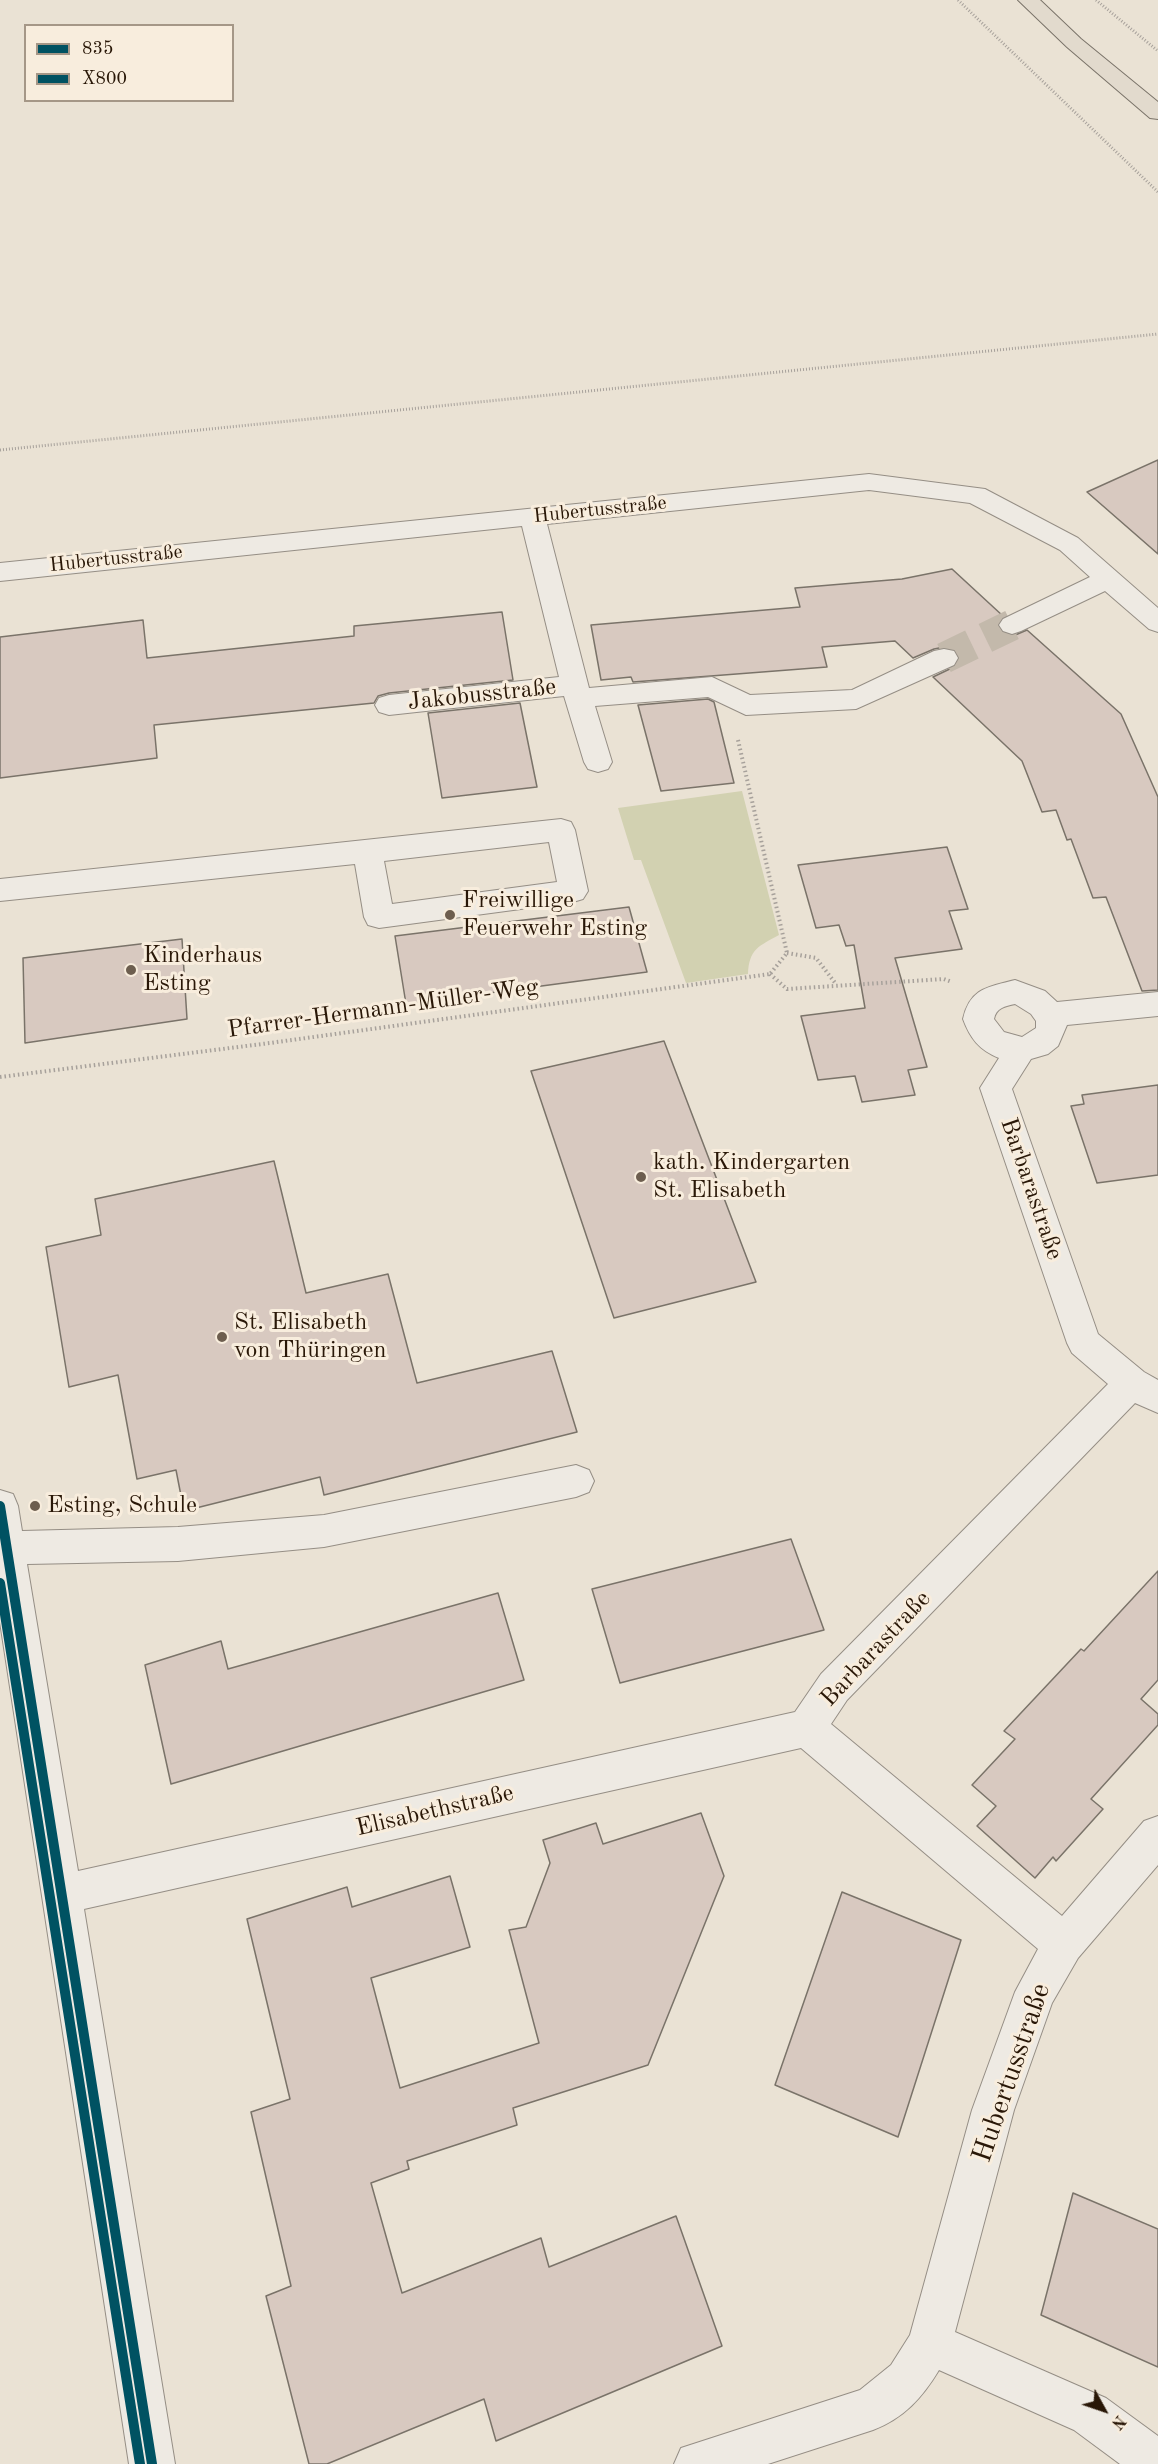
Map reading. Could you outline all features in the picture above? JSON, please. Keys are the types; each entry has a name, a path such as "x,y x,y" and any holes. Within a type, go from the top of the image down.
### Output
{"highway":[{"path":"1028,0 1074,43 1158,113"}],"street":[{"name":"Hubertusstraße","path":"0,572 869,482 976,495 1069,544 1158,623"},
{"name":"Jakobusstraße","path":"533,518 598,762"},
{"path":"1012,625 1107,579"},
{"name":"Jakobusstraße","path":"389,705 578,691 712,687 746,705 856,699 944,658"},
{"path":"0,890 249,866 368,852 561,830 573,891 379,917 368,852"},
{"path":"1021,1049 1005,1047 985,1034 979,1025 978,1015 988,1000 997,994 1022,993 1035,998 1050,1015 1158,1004"},
{"name":"Barbarastraße","path":"1050,1015 1052,1025 1043,1041 1034,1047 1021,1049 996,1088 1084,1343 1145,1390 834,1687 807,1728 1064,1944"},
{"path":"7,1548 178,1544 324,1531 576,1481"},
{"path":"0,1506 152,2464"},
{"name":"Elisabethstraße","path":"62,1894 807,1728"},
{"name":"Hubertusstraße","path":"697,2464 873,2408 907,2381 930,2343 993,2110 1035,1992 1064,1944 1158,1835"},
{"path":"930,2343 1090,2414 1158,2464"}],"path":[{"path":"958,0 1158,192"},
{"path":"1096,0 1158,51"},
{"path":"0,450 1158,334"},
{"path":"728,697 787,953"},
{"path":"787,953 770,974 787,989 944,978 988,1000"},
{"path":"787,953 816,958 837,985"},
{"name":"Pfarrer-Hermann-Müller-Weg","path":"0,1077 270,1043 770,974"}],"green space":[{"path":"742,791 779,935 756,949 750,959 748,974 686,983 641,860 634,860 618,808"}],"building":[{"path":"1158,460 1158,554 1087,492"},
{"path":"952,569 1003,616 997,624 1001,632 1013,636 1027,630 1121,714 1158,797 1158,990 1142,991 1106,897 1093,898 1071,839 1067,840 1056,810 1042,812 1022,761 933,677 956,666 960,657 954,649 944,647 934,649 913,658 895,641 822,647 827,667 633,682 631,677 601,680 591,625 800,607 795,588 902,579"},
{"path":"502,612 513,680 389,693 378,696 374,703 154,725 157,758 0,778 0,637 143,620 147,658 354,636 354,626"},
{"path":"708,699 714,702 734,783 661,791 638,705"},
{"path":"520,703 537,787 442,798 428,713"},
{"path":"947,847 968,909 949,911 962,949 895,958 927,1067 908,1070 915,1095 862,1102 855,1076 818,1080 801,1016 865,1008 854,945 846,946 839,925 816,928 798,865"},
{"path":"629,907 647,972 406,1004 395,936"},
{"path":"182,939 187,1019 25,1043 23,958"},
{"name":"kath. Kindergarten St. Elisabeth","path":"664,1041 756,1282 614,1318 531,1071"},
{"path":"1158,1085 1158,1175 1097,1183 1071,1106 1084,1104 1082,1095"},
{"name":"St. Elisabeth von Thüringen","path":"274,1161 306,1293 388,1274 417,1383 552,1351 577,1432 324,1495 320,1477 184,1511 176,1470 137,1479 118,1375 69,1387 46,1247 101,1235 95,1199"},
{"path":"791,1539 824,1630 620,1683 592,1589"},
{"path":"1158,1571 1158,1680 1141,1699 1158,1714 1158,1725 1091,1799 1103,1809 1056,1861 1053,1857 1035,1878 977,1826 996,1806 972,1785 1015,1739 1004,1731 1081,1649 1084,1651"},
{"path":"498,1593 524,1680 171,1784 145,1665 221,1641 228,1669"},
{"path":"701,1813 724,1876 648,2065 513,2108 517,2125 407,2161 409,2169 371,2183 402,2293 541,2238 549,2267 676,2216 722,2346 496,2441 484,2399 327,2464 309,2464 266,2296 291,2286 251,2112 290,2099 247,1919 347,1887 352,1907 450,1876 470,1947 371,1978 400,2088 539,2043 509,1930 526,1927 550,1863 543,1840 596,1823 603,1844"},
{"path":"842,1892 961,1940 898,2137 775,2085"},
{"path":"1073,2193 1158,2229 1158,2367 1041,2315"}],"tunnel":[{"path":"944,658 1012,625"}],"transit line":[{"name":"835","path":"0,1506 152,2464"},
{"name":"X800","path":"0,1583 140,2464"}],"place":[{"name":"Freiwillige Feuerwehr Esting","path":"450,915"},
{"name":"Kinderhaus Esting","path":"131,970"},
{"name":"kath. Kindergarten St. Elisabeth","path":"641,1177"},
{"name":"St. Elisabeth von Thüringen","path":"222,1337"},
{"name":"Esting, Schule","path":"35,1506"}]}
